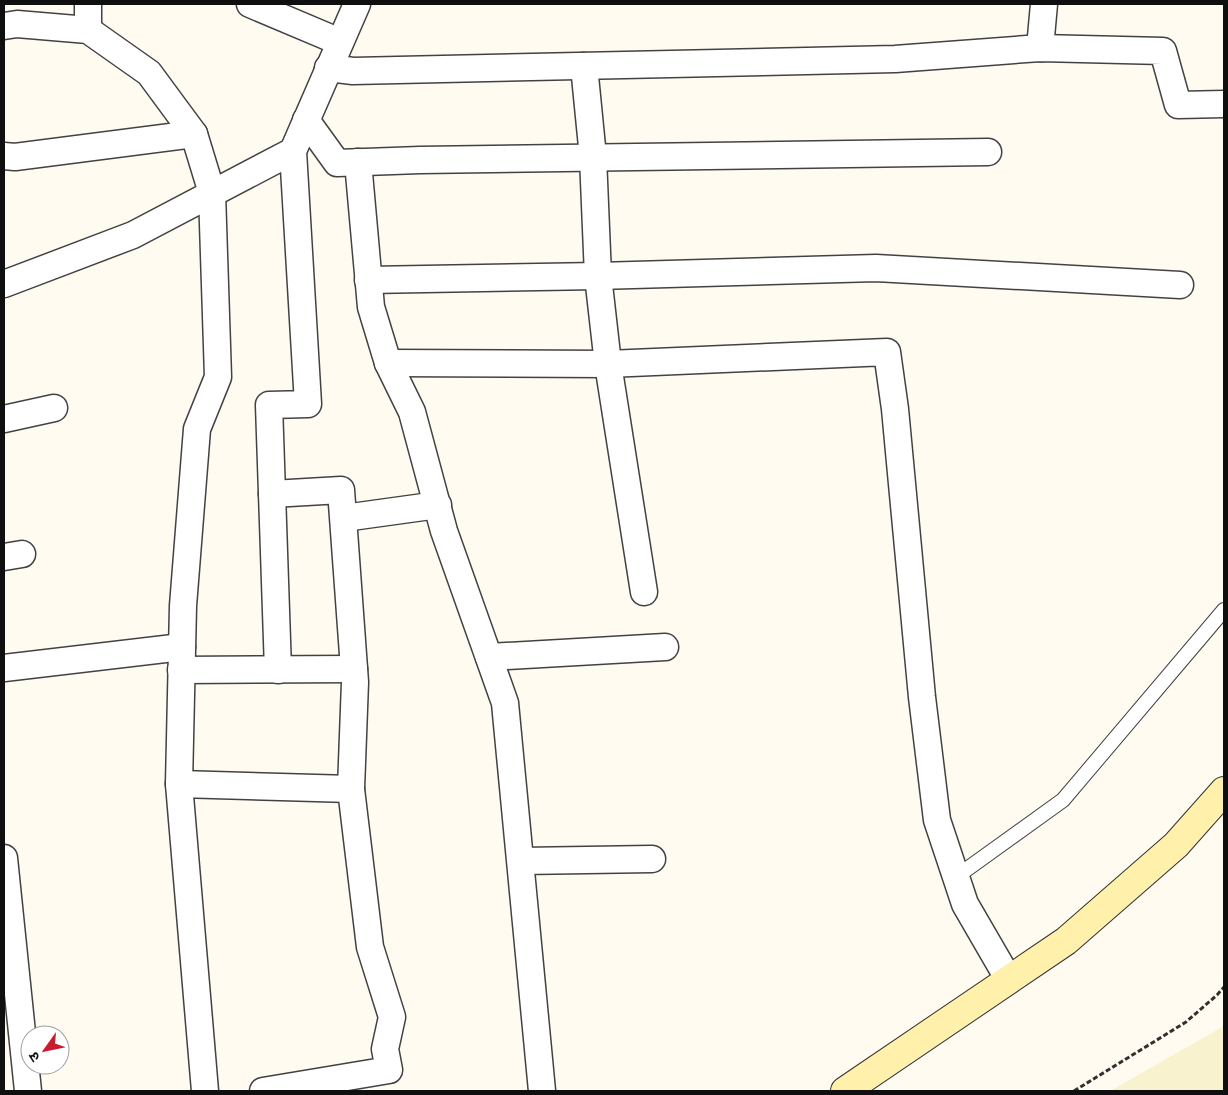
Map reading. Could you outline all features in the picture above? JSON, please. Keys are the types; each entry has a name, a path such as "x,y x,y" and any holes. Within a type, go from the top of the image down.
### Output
{"main road":[{"path":"845,1091 1066,941 1176,845 1224,791"}],"street":[{"path":"88,4 88,30"},
{"path":"250,4 340,42"},
{"path":"278,670 269,405 308,404 293,151 357,4"},
{"path":"1040,48 1044,4"},
{"path":"12,18 88,30 150,73 194,134 212,193 218,377 196,429 183,606 179,784 205,1091"},
{"path":"328,68 353,72 895,59 1040,48 1163,51 1178,105 1224,104"},
{"path":"584,66 593,157 598,276 608,364 644,592"},
{"path":"306,120 338,163 593,157 988,152"},
{"path":"4,156 15,157 194,134"},
{"path":"4,284 133,235 293,151"},
{"path":"358,162 371,306 388,363 412,412 444,531 505,703 542,1091"},
{"path":"368,280 876,268 1180,285"},
{"path":"388,363 608,364 887,352 895,409 922,697 938,820 965,904 1009,980"},
{"path":"4,419 54,408"},
{"path":"263,1091 389,1070 385,1049 392,1017 370,946 351,789 355,682 342,490 272,494"},
{"path":"344,518 438,505"},
{"path":"489,657 665,646"},
{"path":"4,668 181,658 278,670 354,669"},
{"path":"179,784 351,789"},
{"path":"4,858 6,905 28,1091"},
{"path":"521,861 652,859"}],"lane":[{"path":"956,877 1063,800 1224,610"}],"path":[{"path":"1074,1091 1186,1022 1224,987"}],"shaded area":[{"path":"1224,1026 1224,1091 1110,1091"}]}
